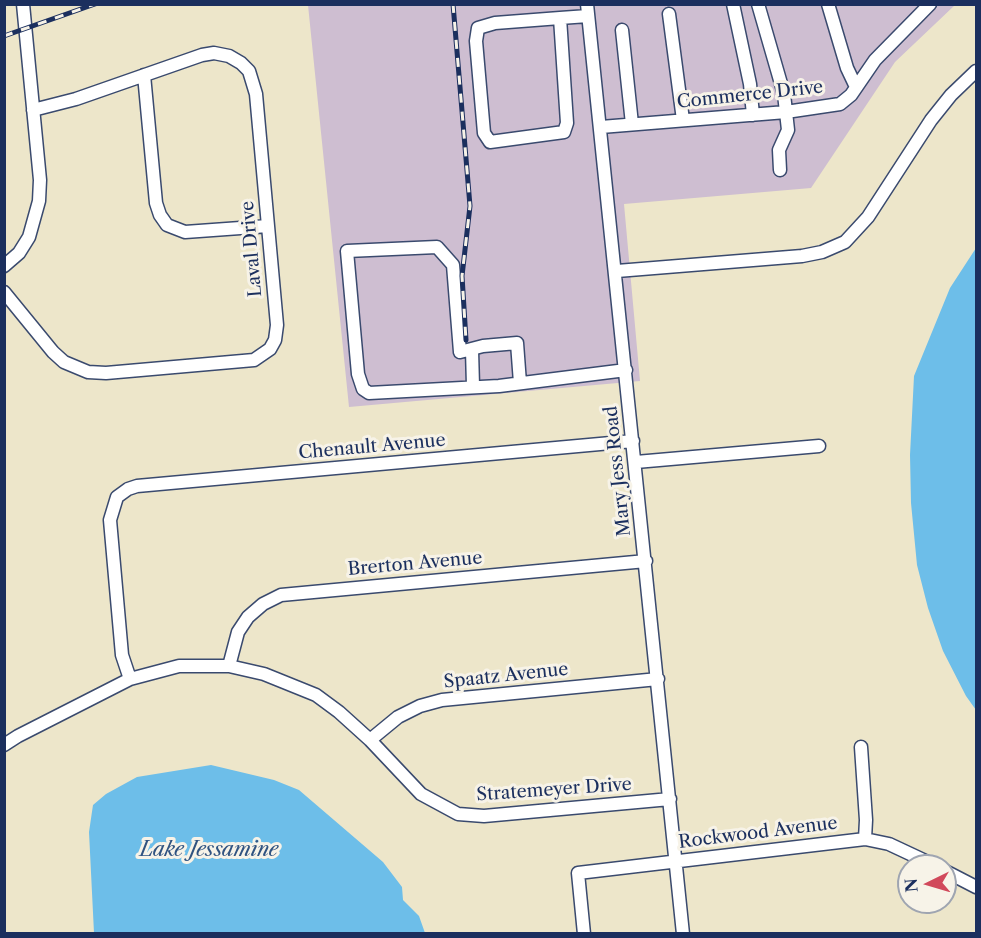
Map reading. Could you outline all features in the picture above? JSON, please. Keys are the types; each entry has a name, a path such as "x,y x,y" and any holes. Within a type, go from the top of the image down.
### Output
{"street":[{"path":"4,266 19,253 36,220 40,180 23,4"},
{"path":"733,4 750,84 753,115"},
{"path":"759,4 784,94 788,130 779,150 780,170"},
{"path":"828,4 847,68 856,87"},
{"name":"Commerce Drive","path":"601,127 786,112 840,104 856,87 875,60 930,4"},
{"path":"560,18 567,123 564,132 490,142 484,133 476,41 478,28 495,23 560,18 588,10"},
{"name":"Mary Jess Road","path":"588,10 683,933"},
{"path":"669,14 683,120"},
{"path":"622,30 632,124"},
{"name":"Laval Drive","path":"4,292 53,352 70,365 88,372 106,373 254,360 270,349 275,340 277,326 256,94 249,71 229,57 214,53 202,55 76,99 33,110"},
{"path":"616,271 802,256 822,252 845,242 868,217 931,120 951,95 976,71"},
{"path":"144,75 156,203 167,225 185,232 268,226"},
{"path":"520,383 517,343 483,346 460,352 453,266 436,247 347,251 358,374 363,389 375,394 520,383 626,370"},
{"path":"472,350 473,386"},
{"name":"Chenault Avenue","path":"130,679 122,655 110,520 117,497 137,486 633,441"},
{"path":"636,462 819,446"},
{"name":"Brerton Avenue","path":"229,666 238,632 248,616 263,604 280,595 646,561"},
{"name":"Stratemeyer Drive","path":"4,745 130,679 179,666 229,666 272,677 316,695 370,740 421,794 458,814 484,816 670,799"},
{"name":"Spaatz Avenue","path":"370,740 399,717 420,706 442,700 658,679"},
{"path":"861,747 866,820 865,839"},
{"name":"Rockwood Avenue","path":"584,933 578,873 865,839 889,844 910,854"},
{"path":"957,877 976,887"}],"shaded area":[{"path":"308,5 955,5 895,62 811,188 624,204 640,381 349,407"}],"water":[{"path":"976,248 976,710 966,696 943,651 928,608 917,565 911,503 910,455 914,376 950,288"},
{"name":"Lake Jessamine","path":"211,765 274,780 299,790 383,862 402,887 403,900 419,916 425,933 94,933 89,832 93,805 106,794 137,777"}],"railway":[{"path":"4,36 95,4"},
{"path":"453,4 470,206 462,276 466,340"}]}
